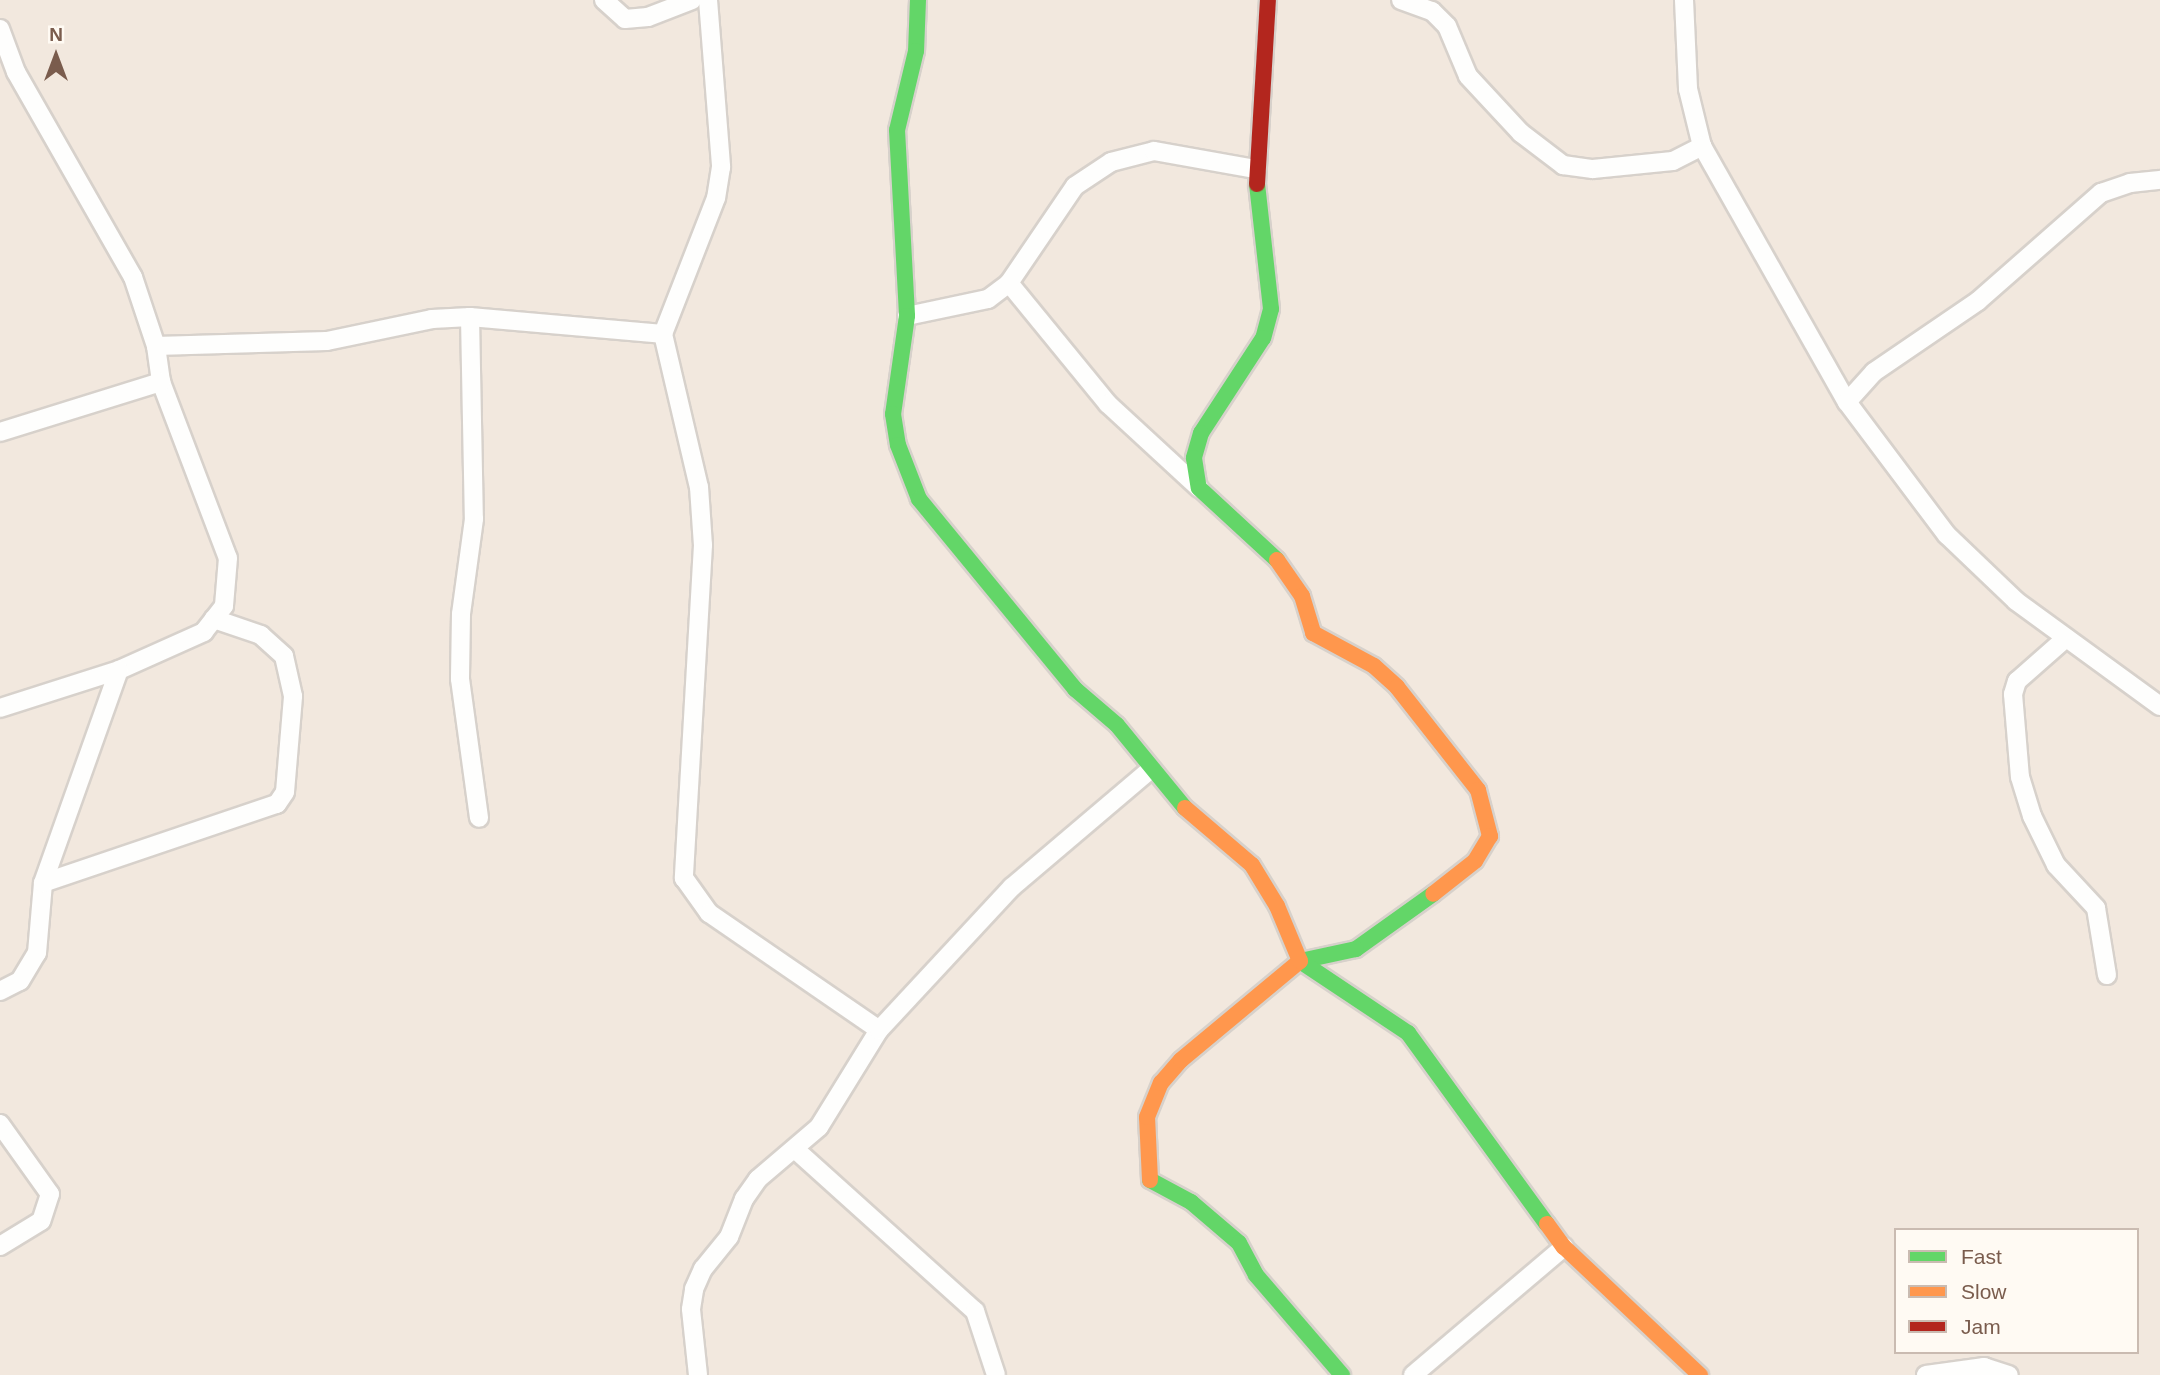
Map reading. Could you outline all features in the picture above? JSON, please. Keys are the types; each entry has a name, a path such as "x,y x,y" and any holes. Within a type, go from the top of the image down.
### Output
{"street":[{"path":"604,0 625,19 648,17 692,0"},
{"path":"708,0 721,167 716,198 663,334 699,486 703,545 684,878 709,913 879,1030"},
{"path":"918,0 916,51 897,130 907,316 893,414 898,445 919,499 1074,689 1117,724 1173,797 1252,865 1277,906 1300,961 1408,1033 1564,1247 1700,1375"},
{"path":"1199,488 1194,458 1200,433 1263,338 1272,309 1255,169 1268,0"},
{"path":"1401,0 1432,12 1447,26 1468,76 1521,133 1563,165 1593,169 1673,161 1702,146"},
{"path":"1685,0 1688,89 1702,146 1847,402 1947,535 2016,601 2160,706"},
{"path":"0,29 8,75 133,276 156,346 161,382 228,558 224,606 204,632 119,670 0,708"},
{"path":"907,316 988,299 1009,283 1074,186 1111,162 1154,151 1255,169"},
{"path":"1847,402 1874,372 1978,301 2101,193 2130,183 2160,180"},
{"path":"1009,283 1108,404 1283,565 1302,596 1312,633 1374,666 1397,687 1478,790 1490,836 1475,861 1391,928 1356,949 1300,961 1181,1060 1161,1083 1147,1117 1145,1151 1150,1182 1191,1202 1239,1243 1256,1275 1342,1375"},
{"path":"156,346 327,341 432,318 470,317 663,334"},
{"path":"470,317 474,519 461,614 460,679 479,818"},
{"path":"0,432 161,382"},
{"path":"43,883 277,804 285,792 293,696 284,656 261,635 214,619"},
{"path":"2066,638 2017,681 2013,694 2020,777 2032,816 2056,865 2096,908 2107,975"},
{"path":"0,991 20,981 37,954 43,883 119,670"},
{"path":"698,1375 691,1309 694,1289 703,1269 729,1237 744,1199 758,1180 796,1150 819,1127 879,1030 1012,887 1151,769"},
{"path":"0,1124 50,1194 41,1222 0,1246"},
{"path":"796,1150 975,1311 996,1375"},
{"path":"1413,1375 1564,1247"},
{"path":"1926,1375 1984,1367 2009,1375"}],"shaded area":[{"path":"0,0 2160,0 2160,1375 0,1375"}],"traffic: fast":[{"path":"918,0 916,51 897,130 907,316 893,414 898,445 919,499 1075,689 1117,725 1185,808"},
{"path":"1257,184 1271,309 1263,338 1201,433 1194,458 1199,488 1277,560"},
{"path":"1433,894 1356,949 1300,961 1408,1033 1547,1224"},
{"path":"1150,1180 1191,1202 1239,1243 1256,1275 1342,1375"}],"traffic: slow":[{"path":"1277,560 1302,596 1313,633 1374,666 1397,687 1478,790 1490,836 1475,861 1433,894"},
{"path":"1150,1180 1147,1117 1161,1083 1181,1060 1300,961 1277,906 1252,865 1185,808"},
{"path":"1547,1224 1564,1247 1700,1375"}],"traffic: jam":[{"path":"1257,184 1268,0"}]}
